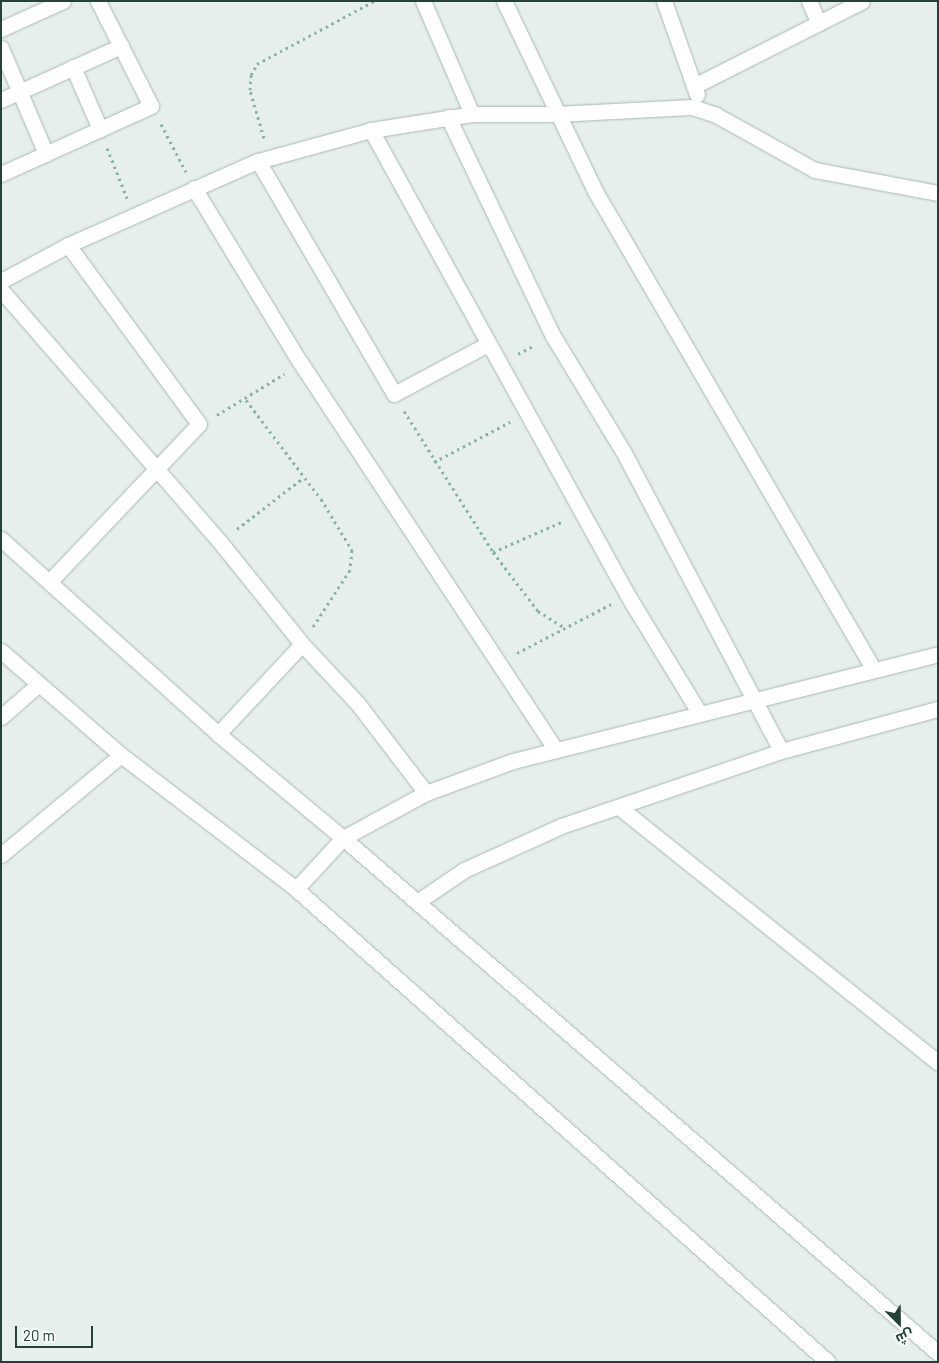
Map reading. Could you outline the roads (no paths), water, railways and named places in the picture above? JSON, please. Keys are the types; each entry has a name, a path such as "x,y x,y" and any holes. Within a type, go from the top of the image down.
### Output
{"street":[{"path":"1,28 64,1"},
{"path":"1,174 151,106 98,1"},
{"path":"423,1 472,114"},
{"path":"504,1 556,114 595,190 874,670"},
{"path":"664,1 702,109"},
{"path":"809,1 819,23"},
{"path":"694,86 862,1"},
{"path":"1,100 121,46"},
{"path":"1,48 46,154"},
{"path":"73,67 100,129"},
{"path":"1,282 68,245 194,188 264,159 371,130 448,116 472,114 556,114 679,106 702,109 815,170 938,193"},
{"path":"448,116 553,336 623,451 752,701 781,750"},
{"path":"371,130 628,596 700,714"},
{"path":"264,159 394,394 488,344"},
{"path":"194,188 300,362 556,750"},
{"path":"50,581 199,424 68,245"},
{"path":"1,290 158,469 302,644 358,704 426,793"},
{"path":"1,538 218,734 343,838 938,1353"},
{"path":"218,734 302,644"},
{"path":"1,651 121,755 296,889 828,1362"},
{"path":"296,889 343,838 426,793 513,761 938,654"},
{"path":"1,717 39,684"},
{"path":"417,902 464,870 510,846 781,750 938,709"},
{"path":"1,855 121,755"},
{"path":"618,807 938,1063"}]}
